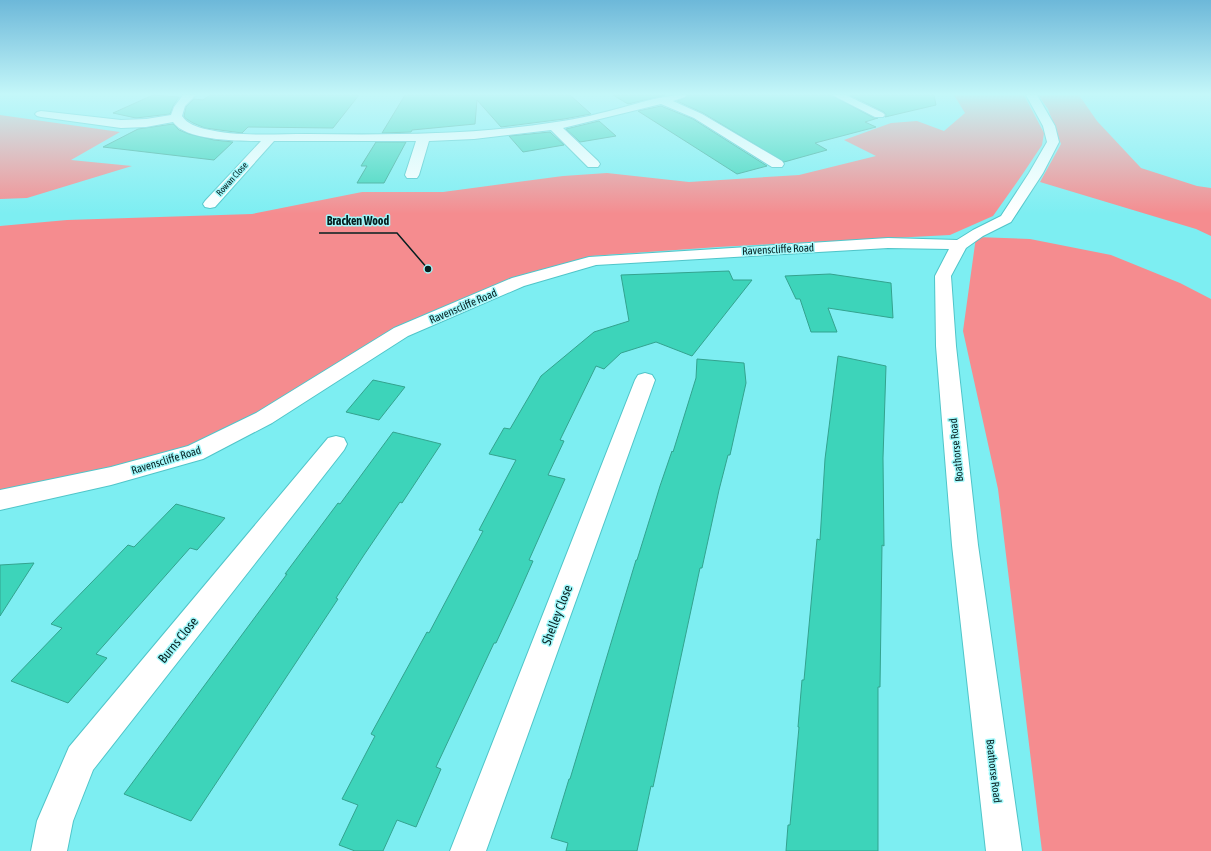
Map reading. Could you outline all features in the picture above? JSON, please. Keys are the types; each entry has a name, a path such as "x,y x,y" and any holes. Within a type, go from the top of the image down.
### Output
{"street":[{"path":"210,135 231,137 424,137 463,135"},
{"path":"563,135 593,164"},
{"path":"732,135 775,158"},
{"name":"Boathorse Road","path":"1004,851 965,545 946,346 943,276 960,245 978,233 1006,219 1036,173 1053,142 1051,135"},
{"name":"Rowan Close","path":"210,204 271,137"},
{"path":"412,175 424,137"},
{"name":"Ravenscliffe Road","path":"0,500 111,476 195,453 264,418 401,332 518,282 595,260 888,243 960,245"},
{"name":"Shelley Close","path":"468,851 645,380"},
{"name":"Burns Close","path":"49,851 55,821 81,759 336,444"}],"shaded area":[{"path":"0,135 115,135 71,160 132,166 27,198 0,199"},
{"path":"859,135 1044,135 1042,145 993,216 950,235 718,247 591,256 518,282 401,332 264,418 188,448 0,500 0,226 67,220 252,214 362,192 443,192 563,176 607,173 689,182 799,175 876,156 844,140"},
{"path":"1058,135 1110,135 1141,168 1197,186 1211,188 1211,236 1196,229 1040,182 1061,144"},
{"path":"976,237 1030,239 1111,255 1180,283 1211,299 1211,851 1042,851 998,489 963,331"}],"building":[{"path":"127,135 192,135 214,140 233,142 214,160 103,147"},
{"path":"553,135 564,145 523,152 509,136"},
{"path":"572,135 615,135 616,136 580,142"},
{"path":"675,135 718,135 767,166 737,174"},
{"path":"739,135 847,135 815,143 827,150 784,162"},
{"path":"376,142 406,142 384,183 357,183 367,166 361,166"},
{"path":"729,271 733,280 752,280 692,356 656,342 621,353 604,369 596,366 560,440 564,441 548,475 565,479 529,560 533,561 496,643 494,643 436,767 441,769 416,827 397,820 383,851 355,851 339,845 358,805 342,799 375,736 371,734 427,632 429,633 483,531 479,530 516,460 489,454 504,428 510,429 541,376 594,332 629,321 621,275"},
{"path":"830,274 891,283 893,318 828,308 837,332 811,332 800,299 796,299 785,276"},
{"path":"838,356 886,366 883,458 884,546 882,545 880,687 878,687 878,851 786,851 788,825 790,825 802,680 804,680 817,539 820,540 825,459"},
{"path":"697,359 744,363 746,383 730,455 728,455 719,490 702,568 700,568 653,787 651,786 637,851 566,851 568,843 551,838 636,560 672,451 673,452 696,378"},
{"path":"373,380 405,387 379,420 346,412"},
{"path":"393,432 441,444 402,503 400,502 364,555 336,598 338,599 191,821 124,794 287,574 285,574 338,503 340,504"},
{"path":"176,504 225,518 197,550 190,548 96,654 107,658 68,703 11,681 62,628 51,624 128,545 134,547"},
{"path":"34,563 0,616 0,565"}],"place":[{"name":"Bracken Wood","path":"428,269"}]}
